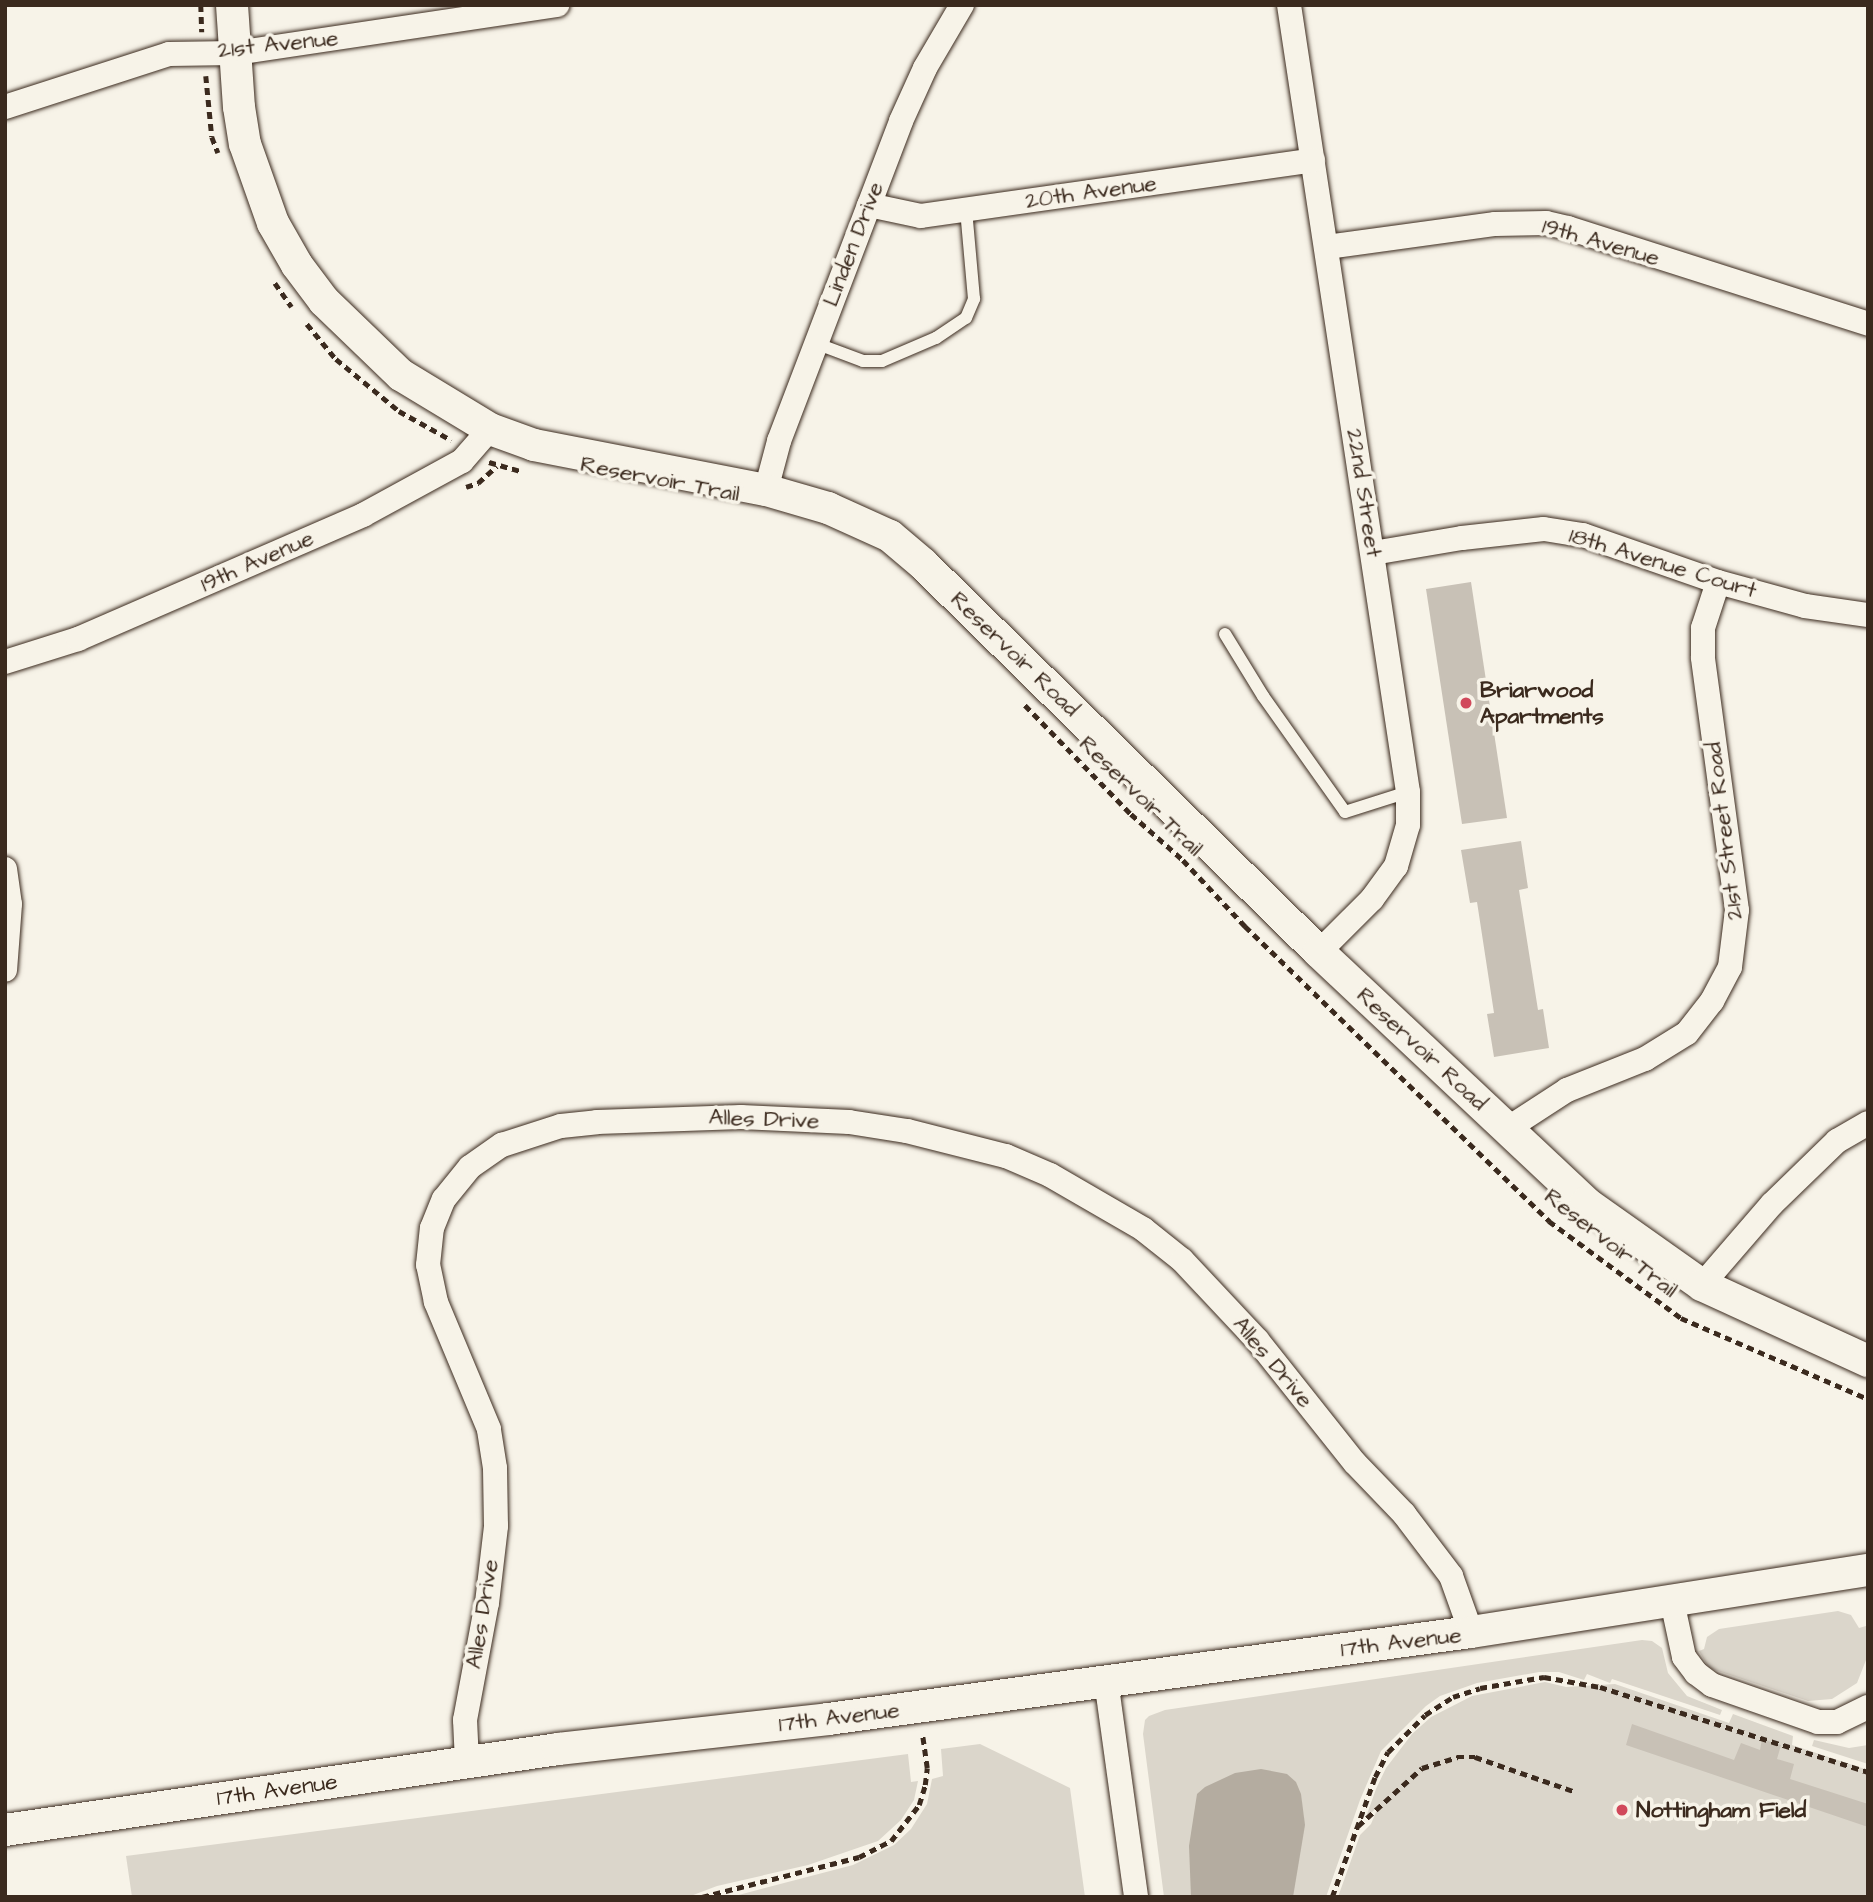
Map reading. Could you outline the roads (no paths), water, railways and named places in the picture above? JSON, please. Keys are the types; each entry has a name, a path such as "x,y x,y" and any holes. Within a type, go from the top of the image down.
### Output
{"street":[{"name":"Reservoir Road","path":"232,5 245,144 273,223 297,265 324,301 401,376 480,440 534,445 766,490 828,508 890,536 923,564 1319,952 1586,1203 1702,1284 1868,1361"},
{"name":"21st Avenue","path":"5,107 169,54 235,52 557,5"},
{"name":"22nd Street","path":"1289,5 1408,792 1408,825 1396,866 1371,900 1319,952"},
{"name":"Linden Drive","path":"766,490 779,441 869,205 925,68 960,6"},
{"name":"20th Avenue","path":"869,205 921,216 1313,160"},
{"name":"19th Avenue","path":"1327,247 1494,223 1546,223 1569,228 1868,324"},
{"name":"19th Avenue","path":"5,662 78,639 363,515 462,461 480,440"},
{"name":"18th Avenue Court","path":"1373,553 1462,538 1544,529 1583,535 1718,582 1805,606 1868,615"},
{"name":"21st Street Road","path":"1507,1129 1567,1090 1645,1059 1687,1033 1712,1002 1730,967 1737,910 1703,657 1703,628 1718,582"},
{"path":"5,869 10,904 5,970"},
{"name":"Alles Drive","path":"467,1762 466,1720 487,1604 496,1526 495,1468 489,1429 436,1302 428,1265 432,1228 444,1199 470,1167 502,1145 561,1126 620,1119 741,1117 849,1122 945,1139 1006,1156 1050,1175 1143,1228 1182,1260 1257,1340 1356,1463 1412,1524 1451,1576 1471,1632"},
{"path":"1702,1284 1772,1204 1837,1141 1868,1123"},
{"name":"17th Avenue","path":"5,1830 467,1762 918,1707 1106,1679 1471,1632 1868,1570"},
{"path":"1672,1601 1684,1657 1696,1673 1712,1685 1818,1721 1837,1722 1868,1707"},
{"path":"1106,1679 1136,1897"}],"lane":[{"path":"815,343 863,361 882,360 936,338 966,318 974,299 965,210"},
{"path":"1225,634 1263,696 1345,813 1408,792"}],"place":[{"name":"Briarwood Apartments","path":"1466,703"},
{"name":"Nottingham Field","path":"1622,1810"}]}
